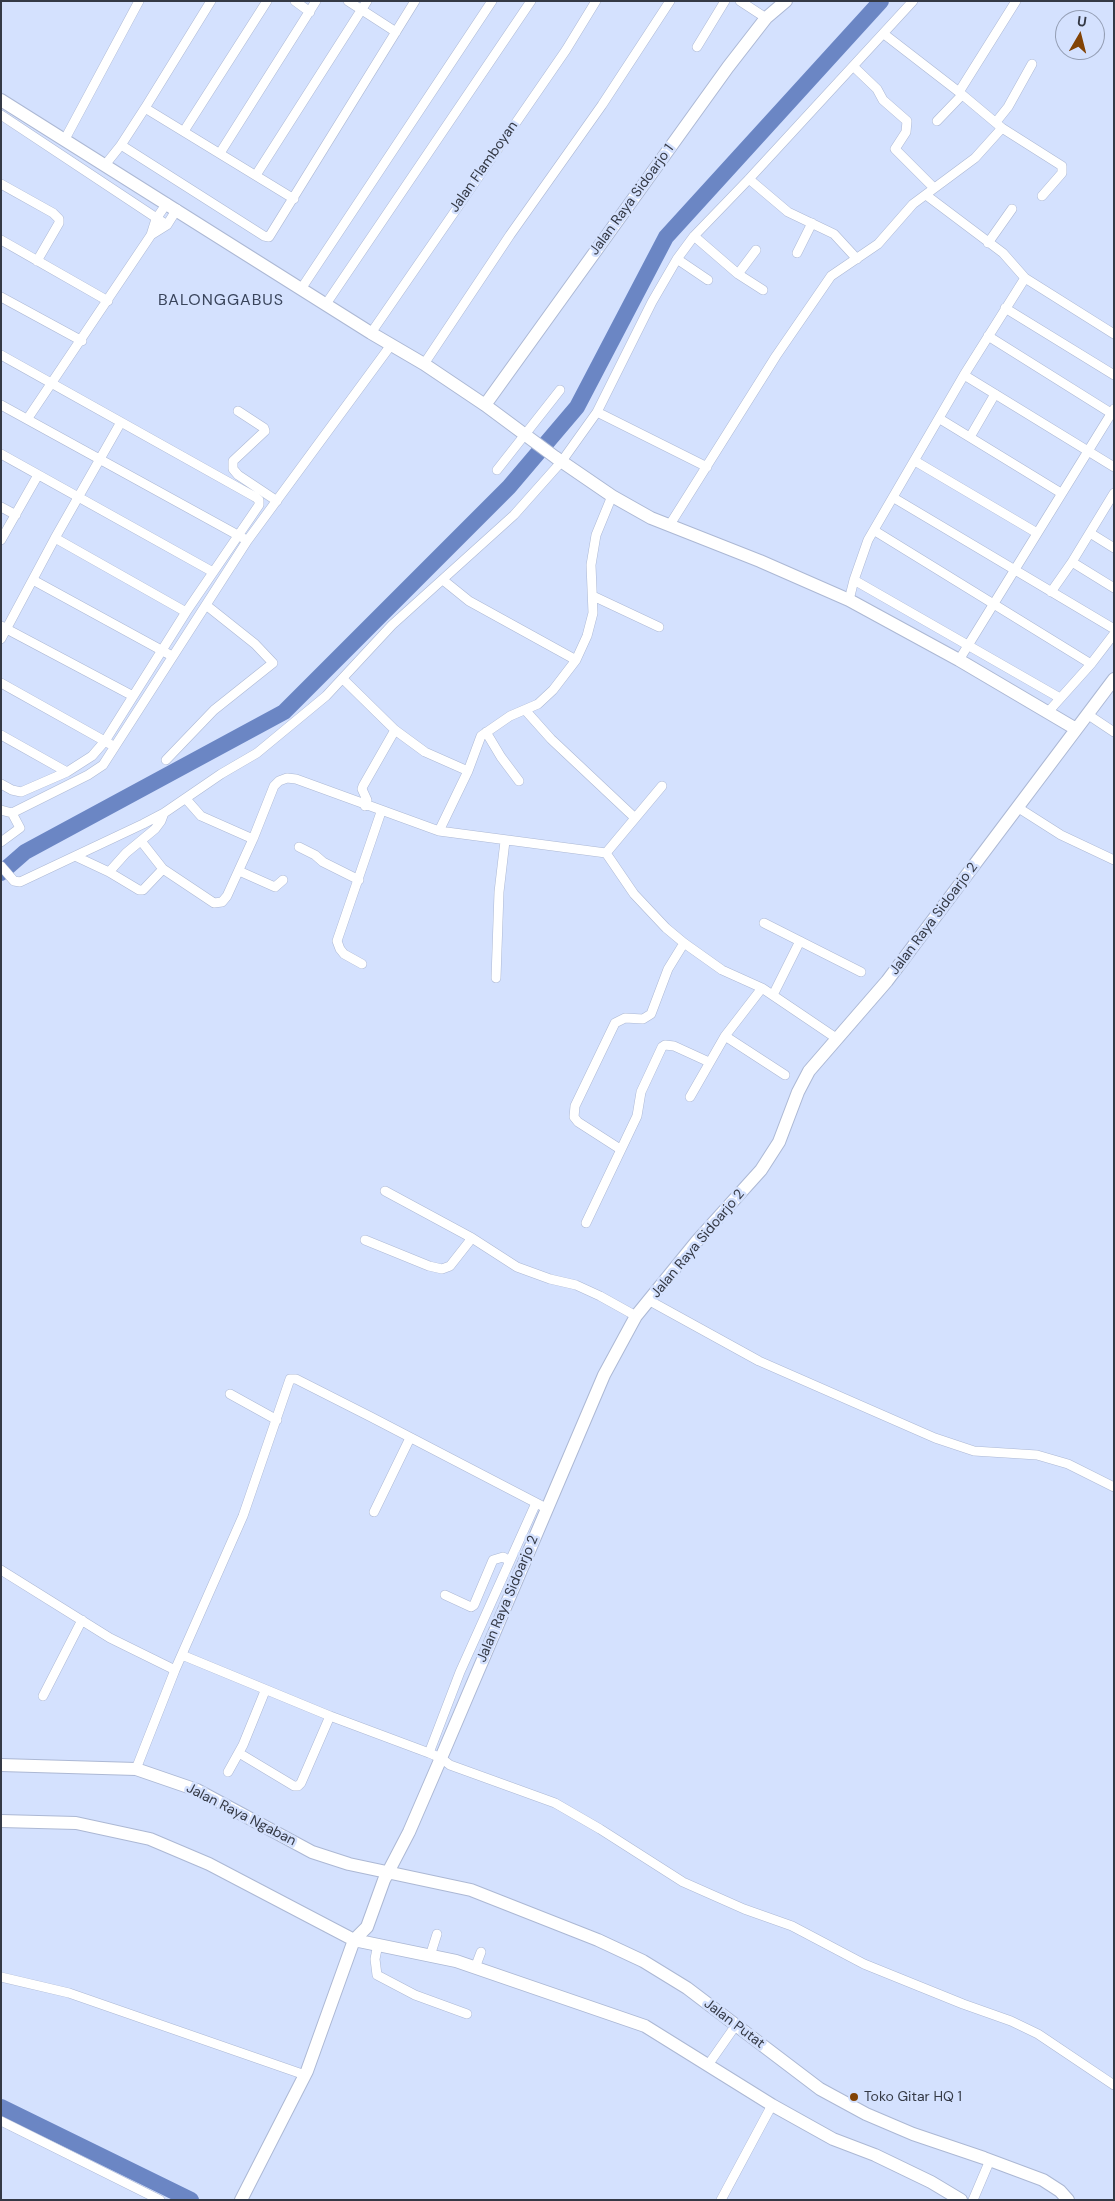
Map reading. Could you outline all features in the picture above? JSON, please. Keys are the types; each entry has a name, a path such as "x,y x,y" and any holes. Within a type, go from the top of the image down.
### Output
{"street":[{"path":"65,139 139,1"},
{"path":"105,165 146,108 211,1"},
{"path":"184,131 267,1"},
{"path":"295,1 310,12"},
{"path":"220,153 316,1"},
{"path":"348,1 396,32"},
{"path":"256,175 367,1"},
{"path":"121,145 266,237 270,236 415,1"},
{"path":"302,289 492,1"},
{"path":"326,304 531,1"},
{"name":"Jalan Flamboyan","path":"371,333 566,50 596,1"},
{"path":"424,364 602,105 670,1"},
{"path":"697,47 725,1"},
{"path":"740,1 766,18"},
{"name":"Jalan Raya Sidoarjo 1","path":"485,405 728,67 766,18 786,1"},
{"path":"1,866 14,881 20,882 77,857 164,813 221,774 257,753 306,714 343,679 392,624 514,515 597,412 652,302 677,259 694,236 884,34 912,1"},
{"path":"937,121 961,94 1016,1"},
{"path":"884,34 999,125 1062,168 1062,173 1042,196"},
{"path":"669,526 776,356 831,276 878,244 913,204 975,158 999,125 1032,64"},
{"path":"853,66 878,89 883,100 907,121 906,132 895,149 934,188"},
{"path":"1,100 371,333 424,364 612,496 669,526 760,561 850,600 959,660 1070,725"},
{"path":"146,108 294,199"},
{"path":"1,115 166,225"},
{"path":"749,179 783,209 834,234 857,259"},
{"path":"1,184 53,213 59,219 59,223 37,261"},
{"path":"926,194 1006,256 1025,278 1114,334"},
{"path":"28,418 82,341 151,236 156,219 172,206"},
{"path":"151,236 166,225 172,206"},
{"path":"988,243 1012,209"},
{"path":"797,253 812,223"},
{"path":"694,236 738,274 763,290"},
{"path":"1,240 108,301"},
{"path":"738,274 756,250"},
{"path":"677,259 708,280"},
{"path":"850,600 854,580 868,540 875,531 964,375 1025,278"},
{"path":"1,297 82,341"},
{"path":"1006,308 1114,375"},
{"path":"959,660 1086,450 1113,412 988,336"},
{"path":"1,810 12,813 98,770 247,541 391,345"},
{"path":"1,355 259,500 258,508 160,651 105,741 90,758 67,772 21,792 1,784"},
{"path":"964,375 1114,467"},
{"path":"497,470 527,436 560,390"},
{"path":"970,437 995,394"},
{"path":"1,404 247,541"},
{"path":"238,410 264,428 264,431 233,461 233,469 238,475 277,501"},
{"path":"597,412 707,467"},
{"path":"940,419 1061,493"},
{"path":"1,638 4,628 33,580 121,422"},
{"path":"1,454 213,572"},
{"path":"915,461 1037,533"},
{"path":"1,540 38,475"},
{"path":"1051,592 1090,533 1110,507 1114,493"},
{"path":"439,831 484,734 510,716 526,711 538,704 553,690 576,660 587,636 593,613 591,565 596,536 612,496"},
{"path":"894,498 1114,629"},
{"path":"1,507 16,515"},
{"path":"875,531 1091,664"},
{"path":"1090,533 1114,548"},
{"path":"55,538 186,612"},
{"path":"1072,562 1114,588"},
{"path":"33,580 172,656"},
{"path":"443,580 470,601 576,660"},
{"path":"854,580 1060,698"},
{"path":"593,596 659,627"},
{"path":"166,760 214,710 273,663 256,644 206,605"},
{"path":"4,628 133,696"},
{"path":"1048,712 1091,664 1114,634"},
{"path":"343,679 396,730 425,752 468,771"},
{"name":"Jalan Raya Sidoarjo 2","path":"242,2198 304,2076 354,1940 367,1928 384,1881 409,1832 435,1755 541,1506 604,1375 635,1316 650,1301 698,1241 771,1157 809,1071 831,1035 887,981 1017,807 1070,725 1087,714 1114,679"},
{"path":"1,683 114,746"},
{"path":"526,711 551,739 635,818"},
{"path":"1087,714 1114,732"},
{"path":"365,806 367,800 362,790 363,786 396,730"},
{"path":"1,734 67,772"},
{"path":"484,734 519,780"},
{"path":"141,841 163,870 186,886 217,903 225,899 239,871 274,786 279,781 287,778 296,779 381,812 439,831 606,853 634,894 666,928 684,943 722,970 762,988 831,1035"},
{"path":"606,853 662,786"},
{"path":"21,792 29,804"},
{"path":"186,799 201,816 253,839"},
{"path":"1017,807 1061,835 1114,860"},
{"path":"362,964 344,954 337,941 381,812"},
{"path":"1,842 20,828 12,813"},
{"path":"109,872 126,853 158,826 164,813"},
{"path":"496,978 499,892 505,841"},
{"path":"299,847 315,855 323,862 359,880"},
{"path":"77,857 109,872 137,890 142,890 163,870"},
{"path":"239,871 275,887 283,880"},
{"path":"764,923 861,972"},
{"path":"772,995 800,941"},
{"path":"620,1149 578,1122 574,1117 575,1106 615,1024 625,1018 643,1019 651,1014 668,969 684,943"},
{"path":"690,1098 725,1036 762,988"},
{"path":"725,1036 786,1075"},
{"path":"586,1223 637,1116 641,1092 662,1047 665,1044 674,1046 709,1062"},
{"path":"385,1191 472,1238 517,1267 550,1279 576,1285 635,1316"},
{"path":"365,1240 429,1266 442,1269 450,1266 472,1238"},
{"path":"650,1301 759,1361 935,1438 974,1451 1037,1455 1068,1464 1114,1487"},
{"path":"136,1769 175,1670 243,1516 288,1383 293,1379 363,1412 541,1506 510,1561 460,1672 435,1755"},
{"path":"230,1394 277,1420"},
{"path":"374,1512 410,1438"},
{"path":"445,1595 471,1607 474,1605 493,1560 503,1557 510,1561"},
{"path":"1,1570 110,1638 175,1670"},
{"path":"43,1696 82,1620"},
{"path":"182,1655 265,1691 435,1755 450,1765 555,1804 600,1829 683,1882 744,1909 792,1926 864,1964 963,2004 1011,2021 1038,2034 1114,2085"},
{"path":"228,1772 239,1753 265,1691"},
{"path":"239,1753 298,1786 330,1716"},
{"name":"Jalan Raya Ngaban","path":"1,1765 136,1769 197,1790 312,1852 350,1864 384,1881"},
{"path":"1,1822 76,1823 150,1839 210,1864 354,1940 378,1944 434,1944 478,1960 645,2026 772,2105 833,2139 875,2155 931,2182 960,2200"},
{"name":"Jalan Putat","path":"384,1881 471,1890 598,1940 644,1961 673,1979 733,2029 820,2089 866,2114 988,2166 1043,2180 1060,2191 1068,2200"},
{"path":"378,1944 375,1959 377,1975 415,1995 467,2014"},
{"path":"1,1977 70,1993 304,2076"},
{"path":"708,2065 733,2029"},
{"path":"723,2199 772,2105"},
{"path":"1,2121 160,2200"},
{"path":"973,2200 988,2166"}],"waterway":[{"path":"1,873 25,852 284,712 509,487 577,407 666,237 881,1"},
{"path":"1,2107 191,2200"}],"place":[{"name":"Toko Gitar HQ 1","path":"854,2097"}],"district":[{"name":"BALONGGABUS","path":"221,301"}]}
